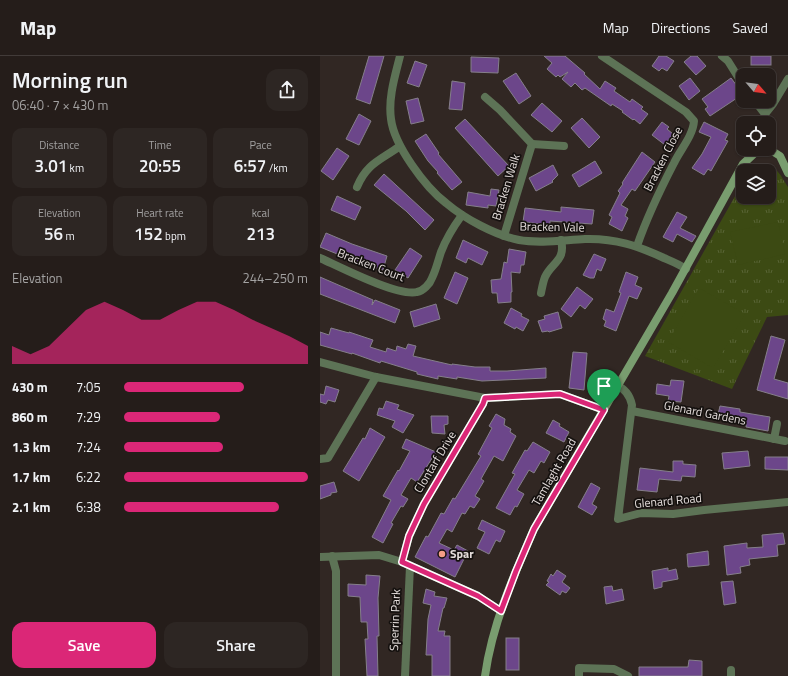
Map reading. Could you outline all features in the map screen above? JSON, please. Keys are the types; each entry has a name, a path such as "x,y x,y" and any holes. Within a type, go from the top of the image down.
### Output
{"street":[{"name":"Bracken Vale","path":"400,56 390,103 391,119 400,146 417,172 445,202 462,215 504,236 520,240 612,240 637,246 686,269"},
{"name":"Bracken Close","path":"602,56 686,112 694,121 690,134 650,211 637,246"},
{"path":"722,56 728,61 736,74"},
{"path":"760,108 765,114 788,79"},
{"name":"Bracken Walk","path":"485,97 500,110 532,144 564,146"},
{"name":"Bracken Walk","path":"504,236 532,144"},
{"path":"357,187 362,176 369,167 400,146"},
{"path":"776,153 780,156 788,173"},
{"name":"Tamlaght Road","path":"485,676 488,653 501,611 534,529 686,269 743,164 752,156"},
{"name":"Bracken Court","path":"320,258 395,290 411,293 418,292 425,288 432,280 441,250 449,234 462,215"},
{"path":"541,293 544,278 563,251 561,240"},
{"path":"320,362 376,377 485,398 560,394 604,410"},
{"path":"320,460 328,458 376,377"},
{"name":"Glenard Road","path":"617,386 627,392 630,398 632,411 618,519 641,513 673,514 788,502"},
{"name":"Clontarf Drive","path":"406,564 409,536 424,504 483,404 485,398"},
{"name":"Glenard Gardens","path":"632,411 785,441"},
{"path":"774,439 777,424"},
{"path":"320,557 379,555 406,564 478,596 501,611"},
{"path":"332,556 336,571 336,676"},
{"name":"Sperrin Park","path":"405,676 406,564"},
{"path":"579,676 579,668 614,669 628,676"}],"green space":[{"path":"776,170 788,187 788,315 767,317 732,389 645,356 736,194 736,204 776,204"},
{"path":"778,222 785,254 738,265 730,232"},
{"path":"699,288 745,314 713,368 668,342"}],"building":[{"path":"369,56 384,56 370,104 356,99"},
{"path":"544,56 565,56 585,73 584,74 600,89 605,81 616,88 614,91 630,102 632,99 643,107 641,109 648,114 640,124 622,112 623,111 612,104 611,106 585,88 582,90 575,83 571,87 562,79 568,72 560,77 558,75 556,77 547,69 552,63"},
{"path":"659,56 666,56 674,61 667,71 662,68 659,71 652,66"},
{"path":"691,56 697,56 706,66 696,75 684,62"},
{"path":"751,56 771,56 771,65 751,65"},
{"path":"471,57 499,58 498,73 471,72"},
{"path":"415,61 427,65 419,87 407,83"},
{"path":"516,73 531,96 519,104 503,81"},
{"path":"690,78 700,91 689,100 679,86"},
{"path":"731,78 736,85 736,99 710,116 705,109 708,107 702,99"},
{"path":"452,81 465,83 462,110 449,109"},
{"path":"418,98 424,121 411,124 406,101"},
{"path":"542,103 562,121 552,132 531,115"},
{"path":"359,114 371,121 359,145 346,139"},
{"path":"582,118 600,137 589,148 571,128"},
{"path":"465,119 509,166 498,176 455,128"},
{"path":"662,122 669,127 667,129 673,134 665,145 652,135"},
{"path":"704,122 728,134 725,140 728,141 711,171 708,169 704,175 692,168 702,154 711,137 699,132"},
{"path":"426,134 439,153 438,154 462,182 452,190 437,173 438,172 428,161 415,141"},
{"path":"337,148 349,156 333,180 321,171"},
{"path":"642,152 655,162 635,191 632,189 621,205 628,209 625,216 628,218 622,231 609,224 612,217 609,215 620,193 618,191 623,184 622,183"},
{"path":"595,161 602,173 579,187 572,175"},
{"path":"553,165 558,175 552,181 553,182 536,191 529,178"},
{"path":"384,174 434,220 425,230 406,211 374,185"},
{"path":"491,189 499,190 496,206 488,205 488,208 466,205 468,192 490,196"},
{"path":"337,196 361,207 355,220 331,210"},
{"path":"561,207 594,210 592,224 550,221 550,225 523,222 525,208 561,212"},
{"path":"677,212 687,217 680,228 696,236 692,242 677,234 673,242 663,237"},
{"path":"326,233 387,256 383,270 357,262 320,247"},
{"path":"463,240 488,252 482,265 468,258 466,263 456,258"},
{"path":"410,248 422,256 408,278 395,270"},
{"path":"509,249 526,252 524,265 521,265 520,273 511,272 511,302 498,303 497,293 492,293 491,280 501,279 504,262 507,263"},
{"path":"594,254 606,259 601,271 597,269 594,278 590,278 583,275"},
{"path":"455,272 468,278 457,304 444,298"},
{"path":"626,272 638,277 635,285 642,288 637,299 629,296 616,331 604,326 606,321 603,319 606,309 614,312 621,293 619,292"},
{"path":"320,277 373,300 372,305 375,300 400,310 395,323 320,294"},
{"path":"577,287 593,299 585,309 580,305 571,317 561,309"},
{"path":"436,304 440,319 414,327 410,312"},
{"path":"511,308 529,320 523,331 516,327 515,329 504,323"},
{"path":"558,312 562,328 549,332 542,332 538,321 545,319 544,316"},
{"path":"331,328 373,340 370,347 386,352 387,348 396,351 397,346 406,349 408,344 416,346 413,356 452,365 490,367 490,371 546,368 546,378 482,381 438,376 438,379 417,374 417,372 381,361 380,363 352,353 320,345 320,332 329,335"},
{"path":"771,336 785,340 774,379 788,383 788,399 757,390"},
{"path":"573,352 587,353 584,390 569,388"},
{"path":"671,380 684,381 681,402 668,401 669,396 656,394 657,384 670,386"},
{"path":"326,386 339,390 335,402 328,400 326,404 320,402 320,394 324,395"},
{"path":"386,401 399,405 397,409 414,415 403,433 392,427 395,421 377,415 379,408 383,409"},
{"path":"720,406 740,409 740,412 770,417 768,431 746,427 746,424 717,419"},
{"path":"496,414 505,419 504,425 511,429 510,432 516,436 503,461 494,456 481,479 484,481 475,496 480,499 474,508 470,506 465,514 462,513 452,532 447,529 439,543 454,550 457,545 468,551 455,577 415,557 426,536 428,537 441,513 444,514 453,498 455,499 481,456 478,454 492,428 489,426"},
{"path":"431,416 448,416 448,424 444,425 445,434 432,433"},
{"path":"553,420 569,432 564,442 546,433"},
{"path":"370,428 385,437 359,481 343,471 363,438 365,439"},
{"path":"406,439 436,452 417,482 411,478 401,495 408,499 403,507 401,506 391,523 393,524 383,543 372,537 391,500 383,496 410,451 402,448"},
{"path":"533,442 550,452 544,463 541,461 534,473 529,470 517,490 524,494 517,507 515,506 510,515 496,508 515,474 512,473 525,450 527,451"},
{"path":"748,451 750,466 724,469 722,453"},
{"path":"765,457 788,457 788,470 765,469"},
{"path":"673,461 683,461 683,464 696,465 695,477 682,476 681,481 659,479 657,492 637,490 640,468 673,472"},
{"path":"334,482 337,492 331,493 331,495 320,499 320,486"},
{"path":"591,483 600,488 592,504 597,507 592,515 578,507"},
{"path":"482,520 505,531 500,542 496,540 489,554 477,548 485,532 478,529"},
{"path":"783,533 785,544 777,545 778,556 749,559 750,565 740,567 741,573 727,575 724,546 747,543 747,548 763,547 762,535"},
{"path":"708,551 709,565 688,567 687,554"},
{"path":"668,568 668,571 676,569 678,579 662,582 662,587 654,589 652,571"},
{"path":"557,570 566,576 562,582 570,588 566,593 562,591 560,595 546,585 549,582 547,581 551,574 553,576"},
{"path":"366,575 380,576 378,598 379,636 377,636 378,676 367,676 365,639 368,639 367,622 361,622 360,597 348,596 348,584 366,585"},
{"path":"733,581 736,603 724,605 721,582"},
{"path":"612,586 613,591 622,589 624,600 606,604 604,587"},
{"path":"426,589 435,592 434,596 447,598 443,608 438,631 445,631 444,636 450,636 450,676 432,676 432,655 426,655 428,619 431,605 423,603"},
{"path":"506,638 519,638 519,670 506,670"},
{"path":"689,660 702,661 702,676 639,676 639,667 688,667"}],"place":[{"name":"Spar","path":"442,554"}],"route":[{"path":"560,394 604,410 534,529 501,611 478,596 402,562 409,536 424,504 483,404 485,398 560,394"}]}
